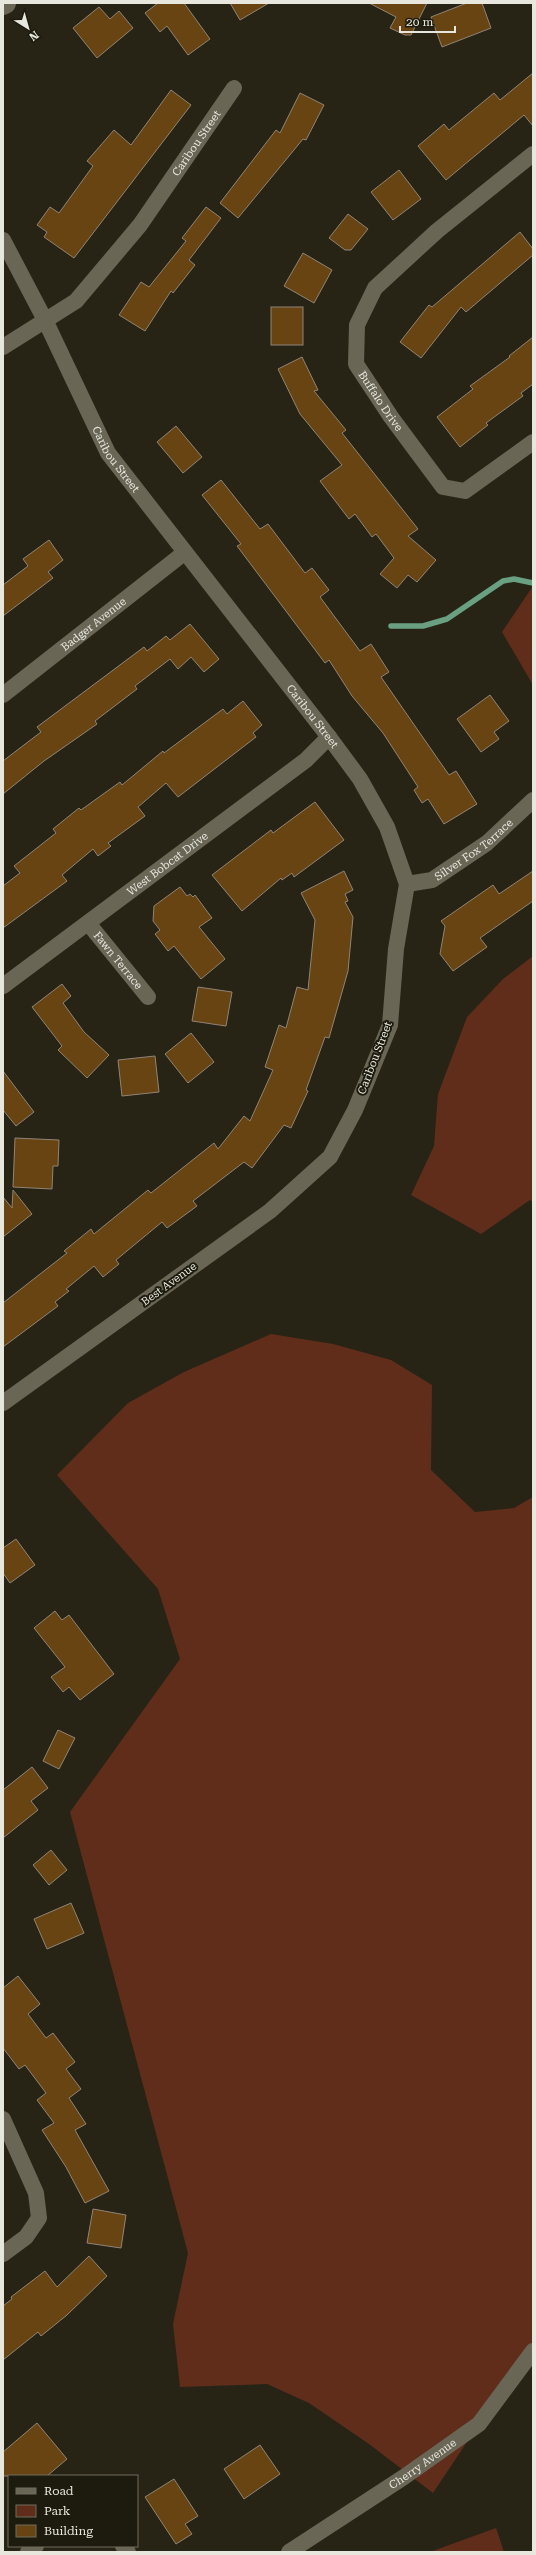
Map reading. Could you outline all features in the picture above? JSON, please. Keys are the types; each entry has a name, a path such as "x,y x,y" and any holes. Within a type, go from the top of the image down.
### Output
{"street":[{"name":"Caribou Street","path":"45,320 76,301 140,225 234,88"},
{"name":"Buffalo Drive","path":"533,154 436,230 375,288 357,325 356,364 391,417 443,487 465,491 533,442"},
{"name":"Caribou Street","path":"3,240 45,320 108,454 184,553 329,736 360,779 387,827 407,884 396,949 390,1025 355,1110 330,1157"},
{"path":"3,347 45,320"},
{"name":"Badger Avenue","path":"3,695 184,553"},
{"name":"West Bobcat Drive","path":"3,986 306,760 329,736"},
{"name":"Silver Fox Terrace","path":"407,884 432,880 487,843 533,800"},
{"name":"Fawn Terrace","path":"88,923 148,997"},
{"name":"Best Avenue","path":"3,1403 270,1211 330,1157"},
{"path":"3,2119 36,2193 39,2218 26,2237 3,2254"},
{"name":"Cherry Avenue","path":"288,2552 404,2477 479,2424 533,2351"}],"green space":[{"path":"533,586 533,685 502,632"},
{"path":"533,956 533,1202 530,1200 481,1234 411,1195 434,1146 438,1094 467,1017 503,979"},
{"path":"271,1334 333,1344 391,1360 432,1385 431,1470 475,1512 514,1508 533,1497 533,2351 479,2424 433,2493 369,2444 309,2403 267,2384 180,2387 173,2324 188,2253 70,1812 180,1659 158,1589 57,1475 128,1403 184,1372"},
{"path":"496,2528 504,2552 430,2552"}],"building":[{"path":"158,3 184,3 210,39 188,55 167,26 160,32 145,13"},
{"path":"230,3 269,3 240,20"},
{"path":"369,3 427,3 411,35 405,35 390,28 396,17"},
{"path":"467,3 482,3 491,28 442,47 431,17"},
{"path":"99,7 110,19 119,11 133,28 97,58 73,28"},
{"path":"533,73 533,126 524,115 446,180 418,146 444,124 449,130 494,93 500,100"},
{"path":"171,90 191,105 74,258 44,237 47,232 37,225 50,207 59,213 93,166 87,161 114,130 131,145"},
{"path":"300,93 324,105 306,140 303,139 238,218 220,203 276,130 280,133"},
{"path":"399,170 421,199 393,220 371,192"},
{"path":"206,207 221,218 189,260 195,265 173,293 171,291 145,331 119,315 141,282 149,287 186,241 182,238"},
{"path":"348,214 368,229 351,250 345,250 329,238"},
{"path":"520,232 533,249 533,255 466,312 461,307 421,358 400,342 429,305 432,307"},
{"path":"303,253 332,270 314,303 284,286"},
{"path":"271,307 303,307 303,345 271,345"},
{"path":"533,337 533,384 521,393 523,396 486,423 488,425 460,447 437,417 473,389 470,386 510,357 509,356"},
{"path":"302,357 318,390 314,391 346,430 342,433 418,529 408,536 436,560 417,582 408,575 397,588 380,574 394,558 376,534 372,537 355,514 349,519 320,481 342,465 300,414 278,369"},
{"path":"176,426 202,457 183,473 157,442"},
{"path":"221,480 260,529 268,524 305,573 312,568 329,590 320,597 360,651 371,644 389,672 381,677 449,775 456,771 477,804 444,824 428,799 422,803 414,790 418,787 383,733 352,696 329,660 325,663 237,546 241,544 202,495"},
{"path":"49,540 63,560 48,572 53,578 3,616 3,585 28,566 23,559"},
{"path":"190,624 219,659 204,672 191,657 178,669 170,659 135,686 137,689 95,721 97,724 44,761 3,794 3,761 41,732 37,727 144,647 147,651 166,636 170,640"},
{"path":"490,695 509,721 494,732 499,739 481,752 457,719"},
{"path":"243,701 262,725 253,733 256,737 178,797 166,783 138,807 145,816 108,843 111,846 98,856 93,849 62,875 67,881 3,928 3,886 20,873 14,866 56,833 53,829 79,808 81,810 120,782 122,785 163,751 164,753 223,709 227,714"},
{"path":"315,802 344,840 294,877 292,873 282,880 281,878 242,911 212,875 271,830 273,833"},
{"path":"344,871 353,890 345,894 348,901 345,902 353,917 348,971 329,1038 325,1037 306,1090 308,1091 291,1128 284,1125 252,1168 244,1162 193,1201 197,1206 167,1228 162,1222 116,1260 119,1264 103,1277 94,1266 66,1289 69,1291 55,1302 58,1306 3,1347 3,1303 67,1253 64,1251 91,1229 94,1234 148,1190 151,1193 214,1143 218,1149 244,1116 250,1121 273,1070 265,1067 279,1025 286,1028 297,987 308,990 315,920 301,893"},
{"path":"533,871 533,901 480,938 487,947 453,971 440,954 445,926 441,921 493,885 499,894"},
{"path":"180,887 187,896 190,894 193,897 195,895 212,918 199,927 225,959 201,979 174,946 168,951 155,934 160,930 153,921 154,906"},
{"path":"62,984 71,996 63,1003 84,1032 109,1055 87,1078 58,1050 62,1046 32,1007"},
{"path":"198,987 232,992 226,1026 192,1021"},
{"path":"191,1033 214,1062 188,1083 165,1054"},
{"path":"155,1056 159,1092 122,1096 118,1060"},
{"path":"3,1071 34,1112 16,1126 3,1110"},
{"path":"15,1138 59,1140 58,1166 53,1166 52,1189 13,1187"},
{"path":"13,1190 32,1214 3,1237 3,1197 12,1208"},
{"path":"16,1539 35,1565 10,1583 3,1573 3,1548"},
{"path":"55,1611 62,1620 69,1615 114,1674 80,1700 69,1687 63,1692 51,1677 65,1667 34,1628"},
{"path":"58,1730 75,1738 59,1769 43,1761"},
{"path":"32,1767 48,1788 31,1801 38,1810 3,1838 3,1790"},
{"path":"51,1850 67,1870 49,1885 33,1865"},
{"path":"71,1903 84,1933 47,1949 34,1919"},
{"path":"18,1976 40,2004 28,2014 46,2038 53,2033 75,2062 66,2069 81,2089 69,2098 86,2124 75,2130 109,2191 85,2203 66,2167 42,2130 54,2123 37,2100 46,2093 25,2065 19,2069 3,2048 3,1988"},
{"path":"93,2209 126,2215 121,2248 87,2243"},
{"path":"89,2256 107,2276 67,2315 41,2336 38,2332 3,2360 3,2306 12,2299 11,2297 45,2271 57,2287"},
{"path":"37,2423 67,2459 48,2475 3,2476 3,2452"},
{"path":"260,2445 280,2474 244,2499 224,2469"},
{"path":"174,2479 198,2516 185,2524 192,2534 176,2544 145,2497"}],"waterway":[{"path":"391,626 423,626 447,619 503,581 514,579 533,583"}]}
